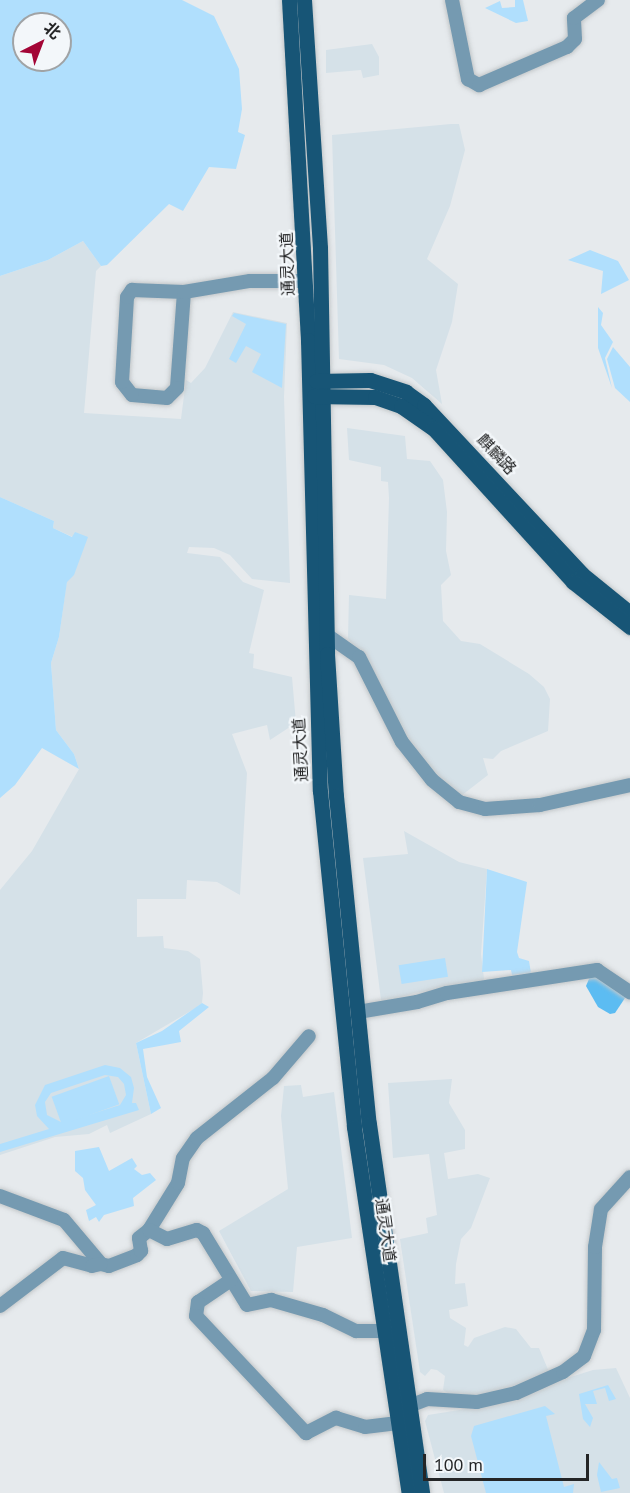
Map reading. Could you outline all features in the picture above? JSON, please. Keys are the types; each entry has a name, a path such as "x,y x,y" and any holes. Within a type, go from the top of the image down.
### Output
{"main road":[{"name":"通灵大道","path":"289,0 305,281 316,389 320,791 354,1126 408,1493"},
{"name":"通灵大道","path":"304,0 316,389 340,854 369,1124 422,1493"},
{"name":"麒麟路","path":"316,389 370,380 406,392 424,405 582,574 630,613"},
{"name":"麒麟路","path":"316,389 375,397 401,406 433,428 573,582 630,627"}],"street":[{"path":"452,0 468,79 479,85 567,47 575,39 574,18 598,0"},
{"path":"184,292 177,388 167,398 128,393 123,382 129,292 135,289 184,292 250,281 305,281"},
{"path":"327,635 359,657 402,741 432,780 459,802 485,809 540,805 630,785"},
{"path":"358,1012 417,1002 447,993 597,970 630,992"},
{"path":"0,1306 63,1258 92,1266 101,1264 109,1266 139,1253 139,1238 149,1230 181,1177 181,1162 197,1138 273,1078 309,1036"},
{"path":"409,1406 427,1399 477,1402 516,1394 563,1372 584,1356 594,1330 595,1247 601,1209 630,1177"},
{"path":"0,1196 64,1220 101,1264"},
{"path":"149,1230 167,1239 200,1231 247,1305 271,1300 323,1315 361,1332 383,1331"},
{"path":"231,1280 198,1302 196,1316 306,1433 336,1418 374,1428 398,1423"}],"shaded area":[{"path":"0,0 182,0 214,16 239,69 242,109 238,132 245,135 236,169 209,167 183,211 169,204 107,265 101,266 83,241 48,260 0,276"},
{"path":"515,0 523,0 528,21 516,23 485,8 500,1 502,8 515,7"},
{"path":"372,44 379,57 379,75 363,78 361,70 326,73 326,50"},
{"path":"459,124 465,150 450,206 427,259 458,284 452,322 436,370 442,404 412,378 384,365 339,359 332,135"},
{"path":"83,241 101,266 96,271 84,413 181,419 186,380 191,383 205,368 233,312 287,323 284,397 290,583 252,579 230,555 214,548 189,547 187,553 220,557 243,582 264,590 249,653 254,654 253,668 292,677 296,723 270,740 267,725 232,734 247,773 240,895 217,882 187,880 186,899 137,899 137,937 163,936 164,948 188,951 200,959 203,993 202,1003 194,1009 136,1043 151,1114 110,1133 107,1125 89,1134 55,1137 0,1155 0,890 32,851 79,769 74,754 56,730 51,663 59,637 73,537 53,528 54,521 0,497 0,276 48,260"},
{"path":"590,250 618,261 629,280 601,294 603,271 568,260"},
{"path":"598,307 603,313 601,325 613,342 605,358 612,388 598,348"},
{"path":"234,313 286,324 282,388 252,372 261,354 246,346 236,363 229,359 246,324 232,316"},
{"path":"613,347 630,367 630,402 615,388 607,359"},
{"path":"347,428 405,436 407,459 430,461 443,480 447,512 446,551 451,575 441,585 443,621 461,641 480,644 529,674 544,687 550,699 548,731 501,751 493,759 483,758 488,775 457,799 412,752 348,638 349,595 386,599 389,498 388,482 381,481 381,467 349,460"},
{"path":"0,497 54,521 53,528 72,537 75,532 88,537 74,575 67,582 59,637 51,663 56,730 74,754 79,769 42,748 15,785 0,798"},
{"path":"404,831 459,862 487,869 481,954 484,979 481,983 414,993 385,1002 381,1000 363,858 408,854"},
{"path":"487,869 527,882 517,952 519,958 529,961 531,973 512,975 511,970 482,972"},
{"path":"445,958 448,977 402,984 399,965"},
{"path":"202,1003 209,1007 179,1031 181,1042 143,1049 147,1077 161,1108 151,1114 136,1043 162,1031"},
{"path":"105,1065 120,1068 131,1077 134,1088 132,1103 136,1103 139,1110 0,1152 0,1144 49,1129 37,1116 35,1105 45,1085","holes":["105,1075 118,1077 124,1084 126,1095 120,1105 63,1123 47,1115 45,1102 51,1093"]},
{"path":"109,1076 119,1104 62,1125 52,1097"},
{"path":"452,1079 449,1103 465,1130 465,1149 444,1153 448,1179 478,1174 490,1178 471,1228 461,1239 456,1264 455,1284 465,1283 468,1306 449,1310 450,1318 466,1328 464,1345 468,1347 474,1338 505,1327 516,1329 531,1348 539,1348 549,1372 518,1387 484,1396 449,1394 443,1390 445,1376 431,1369 425,1376 420,1372 400,1239 428,1233 426,1218 437,1215 429,1154 393,1158 388,1083"},
{"path":"301,1085 303,1097 334,1092 352,1238 297,1247 293,1292 251,1291 219,1231 288,1189 281,1116 284,1086"},
{"path":"99,1147 109,1171 132,1158 137,1166 134,1169 142,1175 150,1173 156,1180 133,1198 134,1206 104,1215 99,1222 96,1217 89,1221 86,1210 96,1205 85,1190 83,1178 75,1171 75,1151"},
{"path":"616,1368 630,1398 630,1493 444,1493 425,1421 428,1415 472,1408 593,1370"},
{"path":"608,1385 616,1399 609,1401 605,1388 593,1391 597,1404 585,1404 593,1418 590,1427 583,1419 579,1394"},
{"path":"545,1406 555,1414 546,1416 564,1487 574,1484 573,1493 486,1493 471,1436 474,1426"},
{"path":"599,1462 612,1479 617,1478 620,1488 601,1492 597,1475"}],"water":[{"path":"591,974 627,995 615,1013 610,1014 598,1007 586,986"}]}
